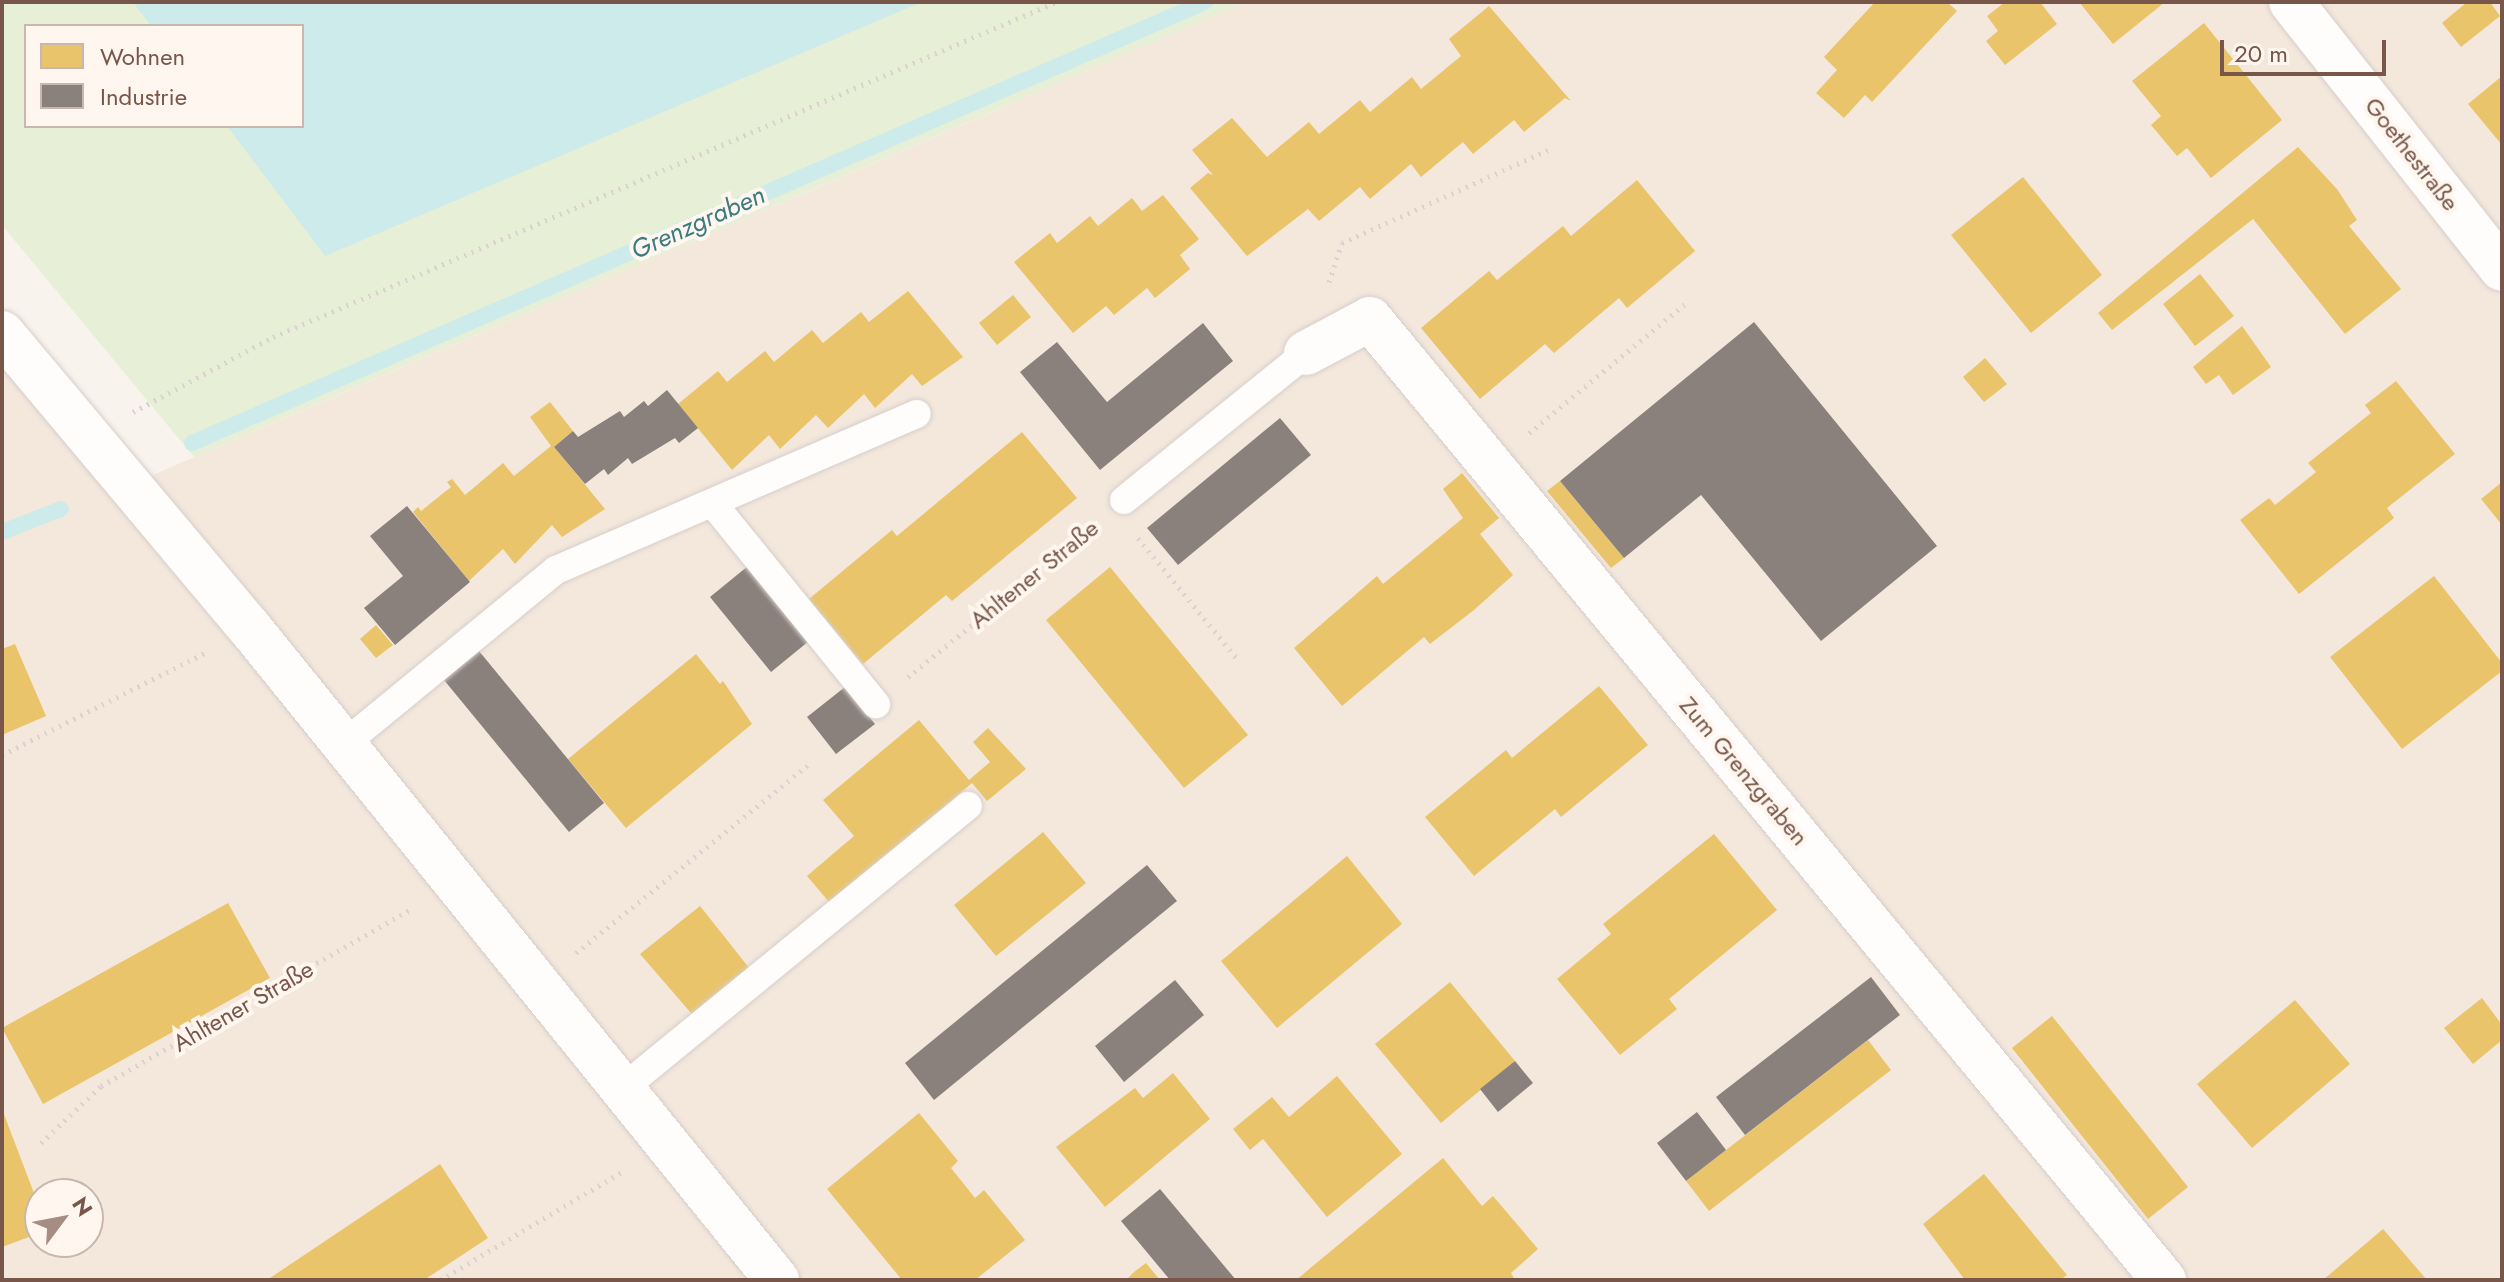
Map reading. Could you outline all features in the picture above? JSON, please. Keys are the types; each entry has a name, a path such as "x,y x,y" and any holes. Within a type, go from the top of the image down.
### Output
{"street":[{"name":"Goethestraße","path":"2291,2 2502,269"},
{"name":"Zum Grenzgraben","path":"1306,353 1370,319 2164,1280"},
{"path":"2,333 249,627 777,1280"}],"lane":[{"path":"1124,500 1306,353"},
{"path":"344,744 556,570 714,505 917,414"},
{"path":"714,505 876,704"},
{"path":"622,1089 968,806"}],"path":[{"path":"90,435 273,337 1056,2"},
{"path":"1306,353 1342,243 1548,150"},
{"path":"1491,464 1685,304"},
{"name":"Ahltener Straße","path":"876,704 1102,518"},
{"name":"Ahltener Straße","path":"1133,532 1239,661"},
{"path":"2,755 153,683 249,627"},
{"path":"538,984 808,765"},
{"name":"Ahltener Straße","path":"41,1143 101,1086 456,883"},
{"path":"440,1280 667,1145"}],"shaded area":[{"path":"1246,2 2502,2 2502,1280 2,1280 2,333 132,484"}],"green space":[{"path":"2,2 1246,2 194,457 2,225"}],"water":[{"path":"133,2 922,2 325,256 229,128 304,128 304,24 150,24"}],"building: Wohnen":[{"path":"1875,2 1947,2 1957,11 1872,102 1865,95 1844,118 1816,93 1837,70 1824,57"},
{"path":"2005,2 2040,2 2057,24 2005,65 1986,41 1998,31 1987,16"},
{"path":"2079,2 2165,2 2113,44"},
{"path":"2467,2 2490,2 2500,16 2461,47 2442,23"},
{"path":"1489,6 1571,101 1565,98 1524,132 1514,120 1473,154 1463,142 1421,177 1411,164 1370,199 1360,187 1319,221 1308,209 1247,256 1190,188 1208,173 1213,175 1192,150 1232,118 1267,157 1309,122 1319,134 1360,100 1370,112 1412,77 1421,89 1461,56 1449,39"},
{"path":"2204,23 2282,120 2211,178 2187,148 2177,156 2151,125 2161,116 2132,81"},
{"path":"2502,76 2502,145 2468,104"},
{"path":"2298,147 2337,189 2357,220 2349,226 2401,289 2345,334 2253,219 2112,330 2098,313"},
{"path":"2023,177 2102,275 2031,333 1951,235"},
{"path":"1637,180 1695,251 1627,308 1619,298 1554,353 1545,344 1480,399 1421,328 1489,271 1497,280 1563,226 1571,236"},
{"path":"1163,195 1199,239 1180,255 1190,269 1155,298 1147,288 1114,315 1106,306 1073,333 1014,262 1050,233 1057,243 1090,216 1098,226 1132,198 1142,211"},
{"path":"2200,274 2234,316 2195,346 2163,304"},
{"path":"908,291 963,357 922,386 912,374 875,408 864,394 828,428 816,415 780,449 769,435 732,470 678,404 718,371 727,382 765,351 774,362 812,330 823,343 861,312 869,322"},
{"path":"1013,295 1031,317 997,345 979,323"},
{"path":"2242,326 2271,367 2233,395 2219,375 2206,384 2193,367"},
{"path":"1985,358 2007,384 1984,402 1963,377"},
{"path":"2396,381 2455,454 2387,508 2394,518 2299,594 2240,520 2269,498 2275,505 2316,472 2308,463 2371,413 2365,405"},
{"path":"550,402 573,431 554,447 605,509 562,537 552,525 515,564 503,549 469,581 413,512 418,507 421,511 451,487 447,482 452,479 465,495 503,463 514,476 551,446 530,417"},
{"path":"1022,432 1077,498 952,601 946,595 863,664 809,599 892,530 897,536"},
{"path":"1462,473 1499,518 1480,534 1513,575 1430,644 1424,637 1342,706 1294,648 1377,576 1383,584 1463,518 1443,489"},
{"path":"1560,481 1624,558 1611,568 1547,491"},
{"path":"2502,482 2502,525 2481,499"},
{"path":"1110,567 1248,735 1184,788 1046,620"},
{"path":"2434,576 2502,663 2502,671 2402,749 2330,657"},
{"path":"376,625 393,645 376,658 360,639"},
{"path":"15,644 46,716 2,735 2,649"},
{"path":"696,654 720,684 723,681 752,724 626,828 568,759"},
{"path":"1599,686 1648,745 1561,817 1555,809 1474,876 1425,817 1506,750 1512,758"},
{"path":"919,720 969,780 990,762 973,742 988,728 1026,769 987,801 972,783 830,903 807,876 854,836 823,800"},
{"path":"1043,832 1086,883 996,956 954,905"},
{"path":"1714,834 1777,910 1669,999 1677,1009 1620,1055 1557,979 1611,934 1603,924"},
{"path":"1347,856 1402,924 1277,1028 1221,961"},
{"path":"228,903 270,978 43,1104 2,1028"},
{"path":"700,906 754,974 697,1020 640,954"},
{"path":"1450,982 1515,1061 1441,1123 1375,1044"},
{"path":"2482,998 2502,1025 2502,1040 2473,1064 2444,1028"},
{"path":"2295,1000 2350,1064 2252,1148 2197,1084"},
{"path":"2052,1016 2188,1187 2148,1219 2012,1048"},
{"path":"1868,1040 1891,1070 1709,1211 1686,1181"},
{"path":"1173,1073 1210,1119 1105,1207 1056,1147 1135,1088 1143,1098"},
{"path":"1337,1076 1402,1154 1327,1217 1263,1139 1250,1150 1233,1129 1272,1097 1289,1117"},
{"path":"2,1109 28,1178 24,1178 24,1239 2,1247"},
{"path":"919,1113 958,1161 951,1168 975,1198 984,1190 1025,1240 975,1280 902,1280 827,1189"},
{"path":"1443,1158 1482,1206 1493,1196 1538,1249 1511,1273 1515,1280 1296,1280"},
{"path":"440,1164 488,1238 424,1280 267,1280"},
{"path":"1984,1174 2067,1275 2060,1280 1965,1280 1923,1224"},
{"path":"2383,1229 2427,1280 2323,1280"},
{"path":"1146,1263 1160,1280 1126,1280 1134,1272"}],"building: Industrie":[{"path":"1754,322 1937,546 1821,641 1701,495 1624,558 1560,481"},
{"path":"1203,323 1233,361 1100,470 1020,372 1057,342 1107,402"},
{"path":"667,390 698,428 679,443 675,438 632,464 628,458 608,475 604,469 585,484 554,447 573,431 578,437 620,411 624,417 644,401 648,406"},
{"path":"1280,418 1311,455 1178,565 1147,528"},
{"path":"407,506 470,582 395,645 364,608 403,576 370,536"},
{"path":"748,566 809,641 771,672 710,597"},
{"path":"479,651 604,803 569,832 444,680"},
{"path":"845,687 875,724 836,754 807,717"},
{"path":"1147,865 1177,901 934,1100 905,1063"},
{"path":"1871,977 1900,1015 1745,1135 1716,1097"},
{"path":"1175,980 1204,1015 1124,1082 1095,1046"},
{"path":"1515,1061 1533,1083 1498,1112 1480,1089"},
{"path":"1697,1112 1726,1150 1686,1181 1657,1143"},
{"path":"1160,1189 1236,1280 1170,1280 1121,1221"}],"waterway":[{"name":"Grenzgraben","path":"192,443 1205,2"},
{"name":"Grenzgraben","path":"2,532 61,509"}]}
